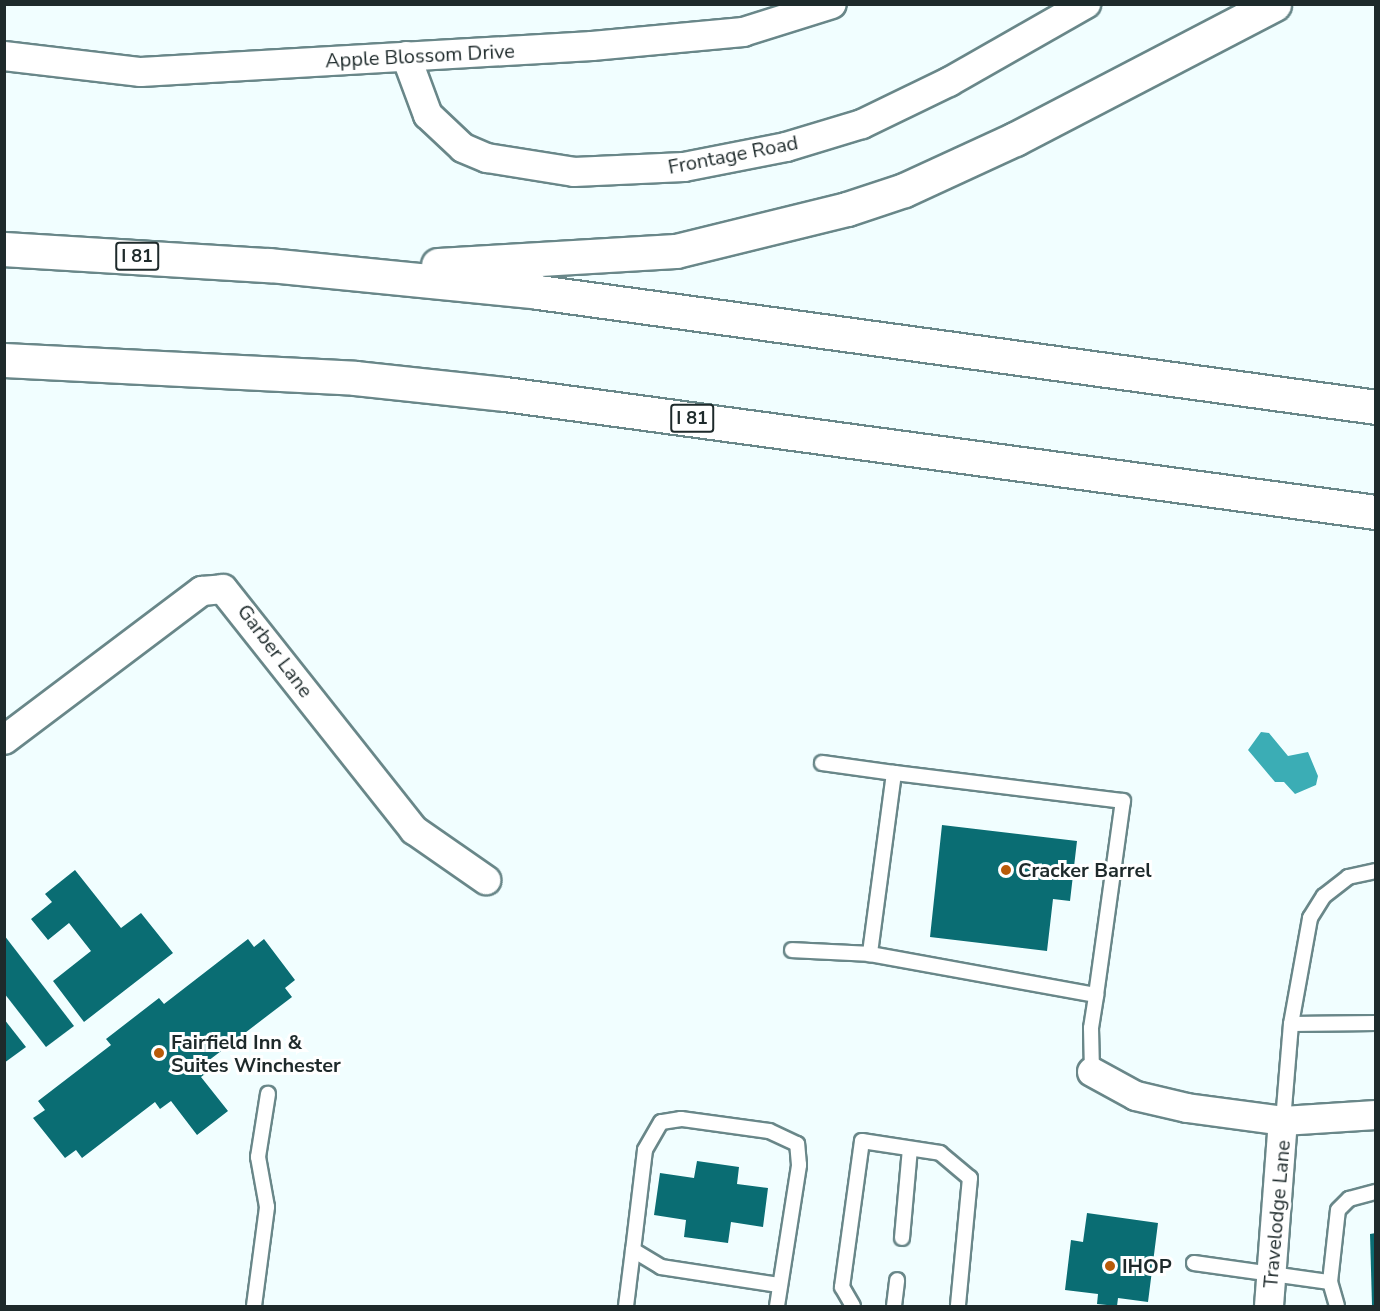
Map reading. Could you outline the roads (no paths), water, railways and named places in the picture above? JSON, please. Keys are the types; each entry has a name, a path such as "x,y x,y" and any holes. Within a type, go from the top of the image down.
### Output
{"highway":[{"path":"269,265 612,258 676,251 787,227 904,190 959,166 1274,4"},
{"name":"I 81","path":"4,249 269,265 628,303 1376,407"},
{"name":"I 81","path":"4,360 355,378 505,394 1376,512"}],"street":[{"name":"Apple Blossom Drive","path":"4,56 141,72 406,56 743,32 832,4"},
{"name":"Frontage Road","path":"406,56 428,115 462,148 487,158 574,172 684,167 786,147 862,124 949,82 1086,4"},
{"name":"Garber Lane","path":"4,740 202,591 224,589 414,830 486,880"},
{"path":"1092,1072 1136,1096 1283,1121 1376,1115"},
{"name":"Travelodge Lane","path":"1269,1306 1283,1121"}],"lane":[{"path":"822,763 1123,801 1089,1048 1092,1072"},
{"path":"870,954 894,773"},
{"path":"1283,1121 1291,1024 1310,918 1324,896 1348,876 1376,871"},
{"path":"792,950 870,954 1096,995"},
{"path":"1291,1024 1376,1023"},
{"path":"254,1306 267,1207 258,1157 268,1094"},
{"path":"626,1306 645,1150 653,1128 670,1118 769,1131 792,1139 800,1154 777,1306"},
{"path":"853,1306 842,1287 862,1141 940,1153 970,1178 958,1306"},
{"path":"902,1238 910,1149"},
{"path":"1337,1306 1330,1282 1338,1209 1349,1199 1376,1192"},
{"path":"633,1250 661,1267 779,1285"},
{"path":"1194,1263 1330,1282"},
{"path":"894,1306 897,1280"}],"water":[{"path":"1261,732 1269,733 1288,756 1308,752 1318,776 1316,785 1295,794 1284,782 1275,782 1248,750"}],"place":[{"name":"Cracker Barrel","path":"1006,870"},
{"name":"Fairfield Inn & Suites Winchester","path":"159,1053"},
{"name":"IHOP","path":"1110,1266"}]}
